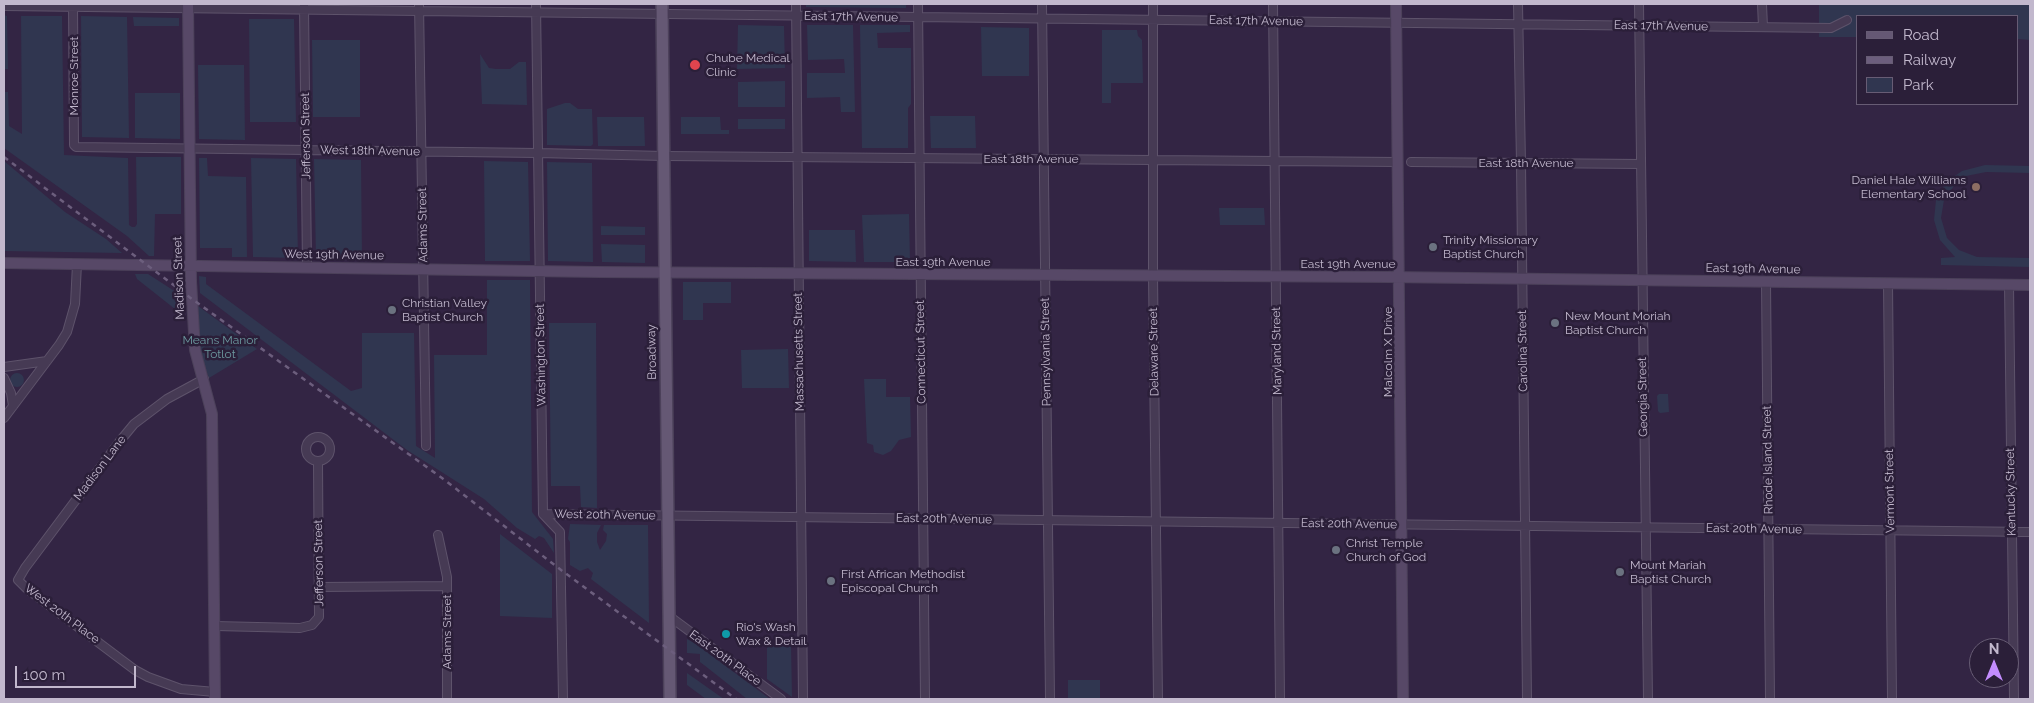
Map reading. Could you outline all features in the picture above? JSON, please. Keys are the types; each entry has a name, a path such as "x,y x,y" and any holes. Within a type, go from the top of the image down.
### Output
{"main road":[{"name":"Broadway","path":"662,9 670,699"}],"street":[{"name":"Massachusetts Street","path":"796,4 803,699"},
{"name":"Connecticut Street","path":"918,4 925,699"},
{"name":"Pennsylvania Street","path":"1042,4 1050,699"},
{"name":"Delaware Street","path":"1153,4 1152,160 1158,699"},
{"name":"Maryland Street","path":"1273,4 1280,699"},
{"name":"Malcolm X Drive","path":"1396,4 1403,699"},
{"name":"Carolina Street","path":"1518,4 1527,699"},
{"name":"Georgia Street","path":"1639,4 1644,527 1648,699"},
{"path":"1762,4 1763,27"},
{"name":"Monroe Street","path":"73,5 74,146 76,148"},
{"name":"East 17th Avenue","path":"4,6 662,9 796,16 1831,28 1847,20"},
{"name":"Madison Street","path":"188,6 190,265 195,350 212,414 215,696"},
{"name":"Jefferson Street","path":"304,7 307,268"},
{"name":"Adams Street","path":"419,7 426,446"},
{"name":"Washington Street","path":"536,8 543,514"},
{"name":"West 18th Avenue","path":"76,148 538,152 664,156"},
{"name":"East 18th Avenue","path":"664,156 1398,162"},
{"name":"East 18th Avenue","path":"1411,162 1641,164"},
{"name":"West 19th Avenue","path":"4,263 665,272"},
{"path":"4,418 60,345 72,319 77,290 77,264"},
{"name":"East 19th Avenue","path":"665,272 1400,277 2030,285"},
{"name":"Rhode Island Street","path":"1766,282 1770,699"},
{"name":"Vermont Street","path":"1888,283 1892,699"},
{"name":"Kentucky Street","path":"2009,284 2014,699"},
{"path":"4,367 47,361"},
{"path":"4,378 11,393 13,406"},
{"name":"Madison Lane","path":"18,580 120,440 134,424 167,399 204,379"},
{"name":"Jefferson Street","path":"215,626 300,628 312,625 319,617 318,461"},
{"path":"543,514 560,532 563,699"},
{"name":"West 20th Avenue","path":"543,514 668,516"},
{"name":"East 20th Avenue","path":"668,516 2030,532"},
{"name":"Adams Street","path":"438,535 445,561 447,586 447,699"},
{"name":"West 20th Place","path":"18,580 135,670 148,677 181,689 215,696"},
{"path":"320,587 447,586"},
{"name":"East 20th Place","path":"669,616 781,699"}],"green space":[{"path":"806,4 906,4 906,8 806,7"},
{"path":"1819,4 2030,4 2030,40 2019,39 2019,15 1856,15 1856,37 1819,37"},
{"path":"4,15 7,16 8,69 4,69"},
{"path":"21,16 62,16 64,155 128,158 129,225 135,227 137,224 136,157 181,157 181,214 155,214 154,256 149,256 127,236 4,148 4,92 8,92 9,126 22,134"},
{"path":"81,16 127,17 129,138 82,137"},
{"path":"133,17 179,18 179,26 134,26"},
{"path":"249,19 294,19 296,122 250,122"},
{"path":"738,25 784,26 785,68 737,69"},
{"path":"807,25 853,25 855,112 841,112 840,97 807,98 807,73 845,73 844,59 808,60"},
{"path":"860,25 910,25 910,32 877,33 878,48 911,48 911,104 908,108 908,148 862,148"},
{"path":"981,27 1029,28 1029,76 982,76"},
{"path":"1102,30 1137,30 1138,36 1142,40 1143,83 1111,83 1111,103 1102,103"},
{"path":"312,40 360,40 360,117 313,117"},
{"path":"480,54 489,68 510,69 519,62 526,62 527,105 482,104"},
{"path":"198,65 244,65 245,140 199,139"},
{"path":"785,81 785,107 738,107 738,82"},
{"path":"135,93 180,93 180,139 135,138"},
{"path":"570,103 578,109 592,109 593,144 591,146 547,145 547,109"},
{"path":"930,116 975,116 976,148 931,148"},
{"path":"597,117 644,117 645,146 598,146"},
{"path":"681,117 720,117 721,130 729,130 729,134 681,134"},
{"path":"738,119 785,119 785,129 738,129"},
{"path":"199,158 207,158 208,176 246,177 247,257 232,257 232,248 200,248"},
{"path":"251,158 296,159 298,258 253,257"},
{"path":"314,159 361,160 362,259 316,258"},
{"path":"4,161 65,212 106,239 122,253 4,251"},
{"path":"484,161 528,162 530,261 485,261"},
{"path":"547,162 592,163 593,262 548,261"},
{"path":"1985,165 2030,166 2030,173 1986,172 1966,176 1954,186 1944,200 1941,218 1947,238 1959,250 1977,257 2030,258 2030,267 1941,265 1941,258 1955,257 1940,240 1934,220 1936,200 1946,182 1962,171"},
{"path":"1219,208 1264,208 1265,225 1220,225"},
{"path":"909,214 910,262 864,262 862,215"},
{"path":"601,226 645,227 645,235 601,235"},
{"path":"809,230 855,230 856,262 809,261"},
{"path":"601,244 645,245 645,263 602,262"},
{"path":"135,274 148,274 179,294 180,313 137,279"},
{"path":"199,276 206,277 206,284 351,391 362,388 362,333 414,333 416,446 435,458 434,355 487,355 487,280 530,280 532,512 553,539 554,553 544,538 539,536 535,539 517,528 484,499 407,450 200,293"},
{"path":"683,282 731,282 731,303 703,303 703,320 683,320"},
{"name":"Means Manor Totlot","path":"198,306 257,349 209,378 201,357 199,345"},
{"path":"549,323 596,323 597,508 581,507 580,486 551,486"},
{"path":"788,349 789,388 742,388 741,350"},
{"path":"14,373 20,373 24,380 20,387 14,387 10,383 10,377"},
{"path":"864,379 886,379 886,397 910,397 911,437 899,440 891,451 883,455 874,452 873,445 867,443"},
{"path":"1659,394 1668,394 1669,412 1660,413 1658,411 1657,396"},
{"path":"570,524 601,525 597,533 597,542 600,550 606,541 607,534 603,530 604,525 648,525 649,623 591,579 593,573 588,568 580,571 570,565 570,542 568,539"},
{"path":"500,534 552,574 552,618 500,616"},
{"path":"687,639 770,699 747,699 700,662 700,654 687,653"},
{"path":"767,644 791,644 792,697 767,679"},
{"path":"687,673 724,699 706,699 687,685"},
{"path":"1068,680 1100,680 1100,698 1068,698"}],"railway":[{"path":"4,157 192,299 442,478 561,570 736,699"}],"place":[{"name":"Chube Medical Clinic","path":"695,65"},
{"name":"Daniel Hale Williams Elementary School","path":"1976,187"},
{"name":"Trinity Missionary Baptist Church","path":"1433,247"},
{"name":"Christian Valley Baptist Church","path":"392,310"},
{"name":"New Mount Moriah Baptist Church","path":"1555,323"},
{"name":"Christ Temple Church of God","path":"1336,550"},
{"name":"Mount Mariah Baptist Church","path":"1620,572"},
{"name":"First African Methodist Episcopal Church","path":"831,581"},
{"name":"Rio's Wash Wax & Detail","path":"726,634"}]}
